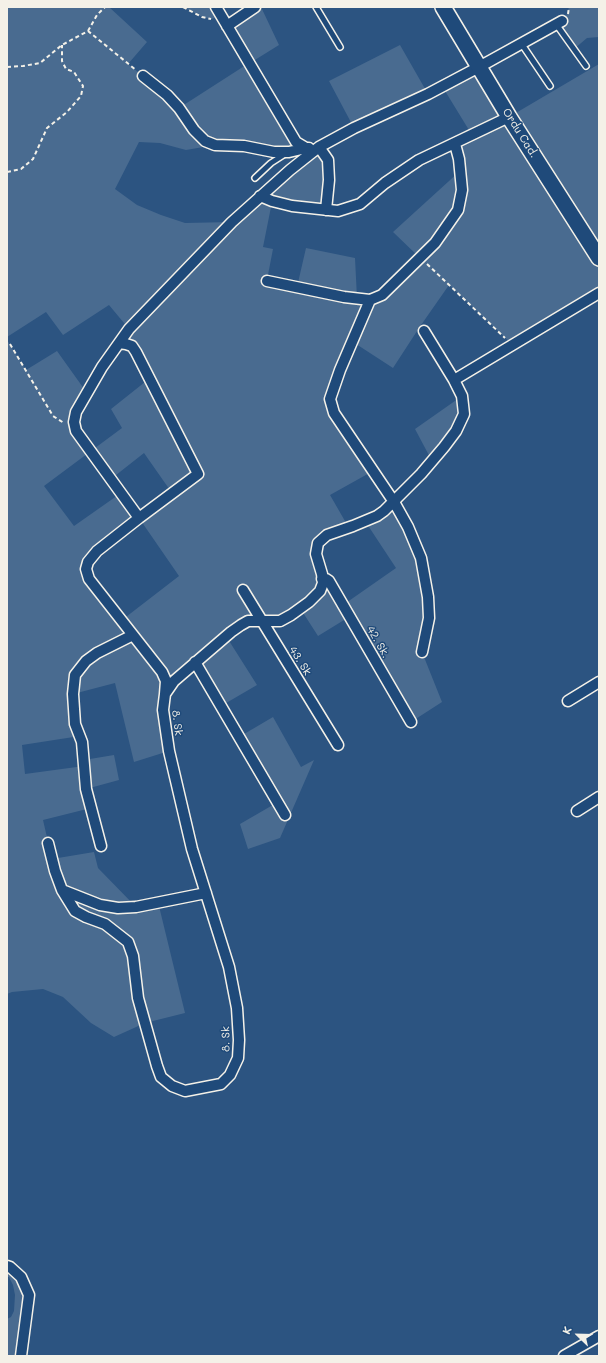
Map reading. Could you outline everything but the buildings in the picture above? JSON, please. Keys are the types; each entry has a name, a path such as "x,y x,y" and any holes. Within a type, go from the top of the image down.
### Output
{"main road":[{"name":"Ordu Cad.","path":"443,7 509,117 599,258"}],"street":[{"path":"216,7 296,142 306,148"},
{"path":"227,26 254,7"},
{"path":"139,518 76,431 74,422 76,412 102,367 129,329 232,222 290,170 319,147 354,128 428,94 559,22"},
{"path":"143,76 167,95 179,108 194,130 205,141 215,145 244,146 274,152 289,152 319,147"},
{"path":"260,196 272,202 292,206 338,211 360,204 385,183 418,160 455,144 509,117"},
{"path":"267,281 326,294 370,300 382,294 435,243 458,210 462,190 459,160 455,144"},
{"path":"319,147 328,160 326,210"},
{"path":"454,380 599,293"},
{"path":"370,300 340,370 330,399 334,413 394,502 408,527 422,558 428,597 429,618 422,652"},
{"path":"165,694 174,681 241,625 248,621 280,620 291,615 309,602 320,591 323,584 322,574 316,554 318,543 327,535 377,516 394,502 421,474 456,431 464,414 462,396 424,331"},
{"name":"8. Sk","path":"62,890 76,911 86,917 105,924 128,942 133,956 138,998 156,1066 161,1077 172,1086 185,1091 221,1084 230,1075 238,1058 239,1040 237,1008 229,967 192,849 169,751 163,710 166,681 162,672 89,579 86,569 88,562 97,551 198,474 136,352 132,346 119,343"},
{"name":"42. Sk.","path":"322,579 326,579 329,582 411,722"},
{"name":"43. Sk","path":"243,590 338,745"},
{"path":"101,846 86,789 82,742 75,724 73,694 75,675 86,661 97,652 133,635"},
{"path":"195,662 285,815"},
{"path":"568,701 599,682"},
{"path":"577,810 599,797"},
{"path":"48,843 55,871 62,890 100,905 118,908 136,907 206,893"},
{"path":"7,1266 22,1277 29,1295 21,1356"},
{"path":"564,1356 599,1336"}],"lane":[{"path":"316,7 340,47"},
{"path":"559,22 586,66"},
{"path":"521,43 550,86"},
{"path":"255,178 271,163 289,152"}],"path":[{"path":"7,67 40,63 62,45 88,31 97,15 105,7"},
{"path":"183,7 202,17 211,19 221,16"},
{"path":"88,31 143,76"},
{"path":"7,172 20,169 33,159 47,128 67,112 81,96 83,86 74,72 66,68 62,61 62,45"},
{"path":"420,258 513,345"},
{"path":"10,344 53,416 76,431"}],"shaded area":[{"path":"7,7 109,7 147,42 128,64 167,95 179,108 249,63 227,26 255,7 261,7 279,45 250,63 306,148 215,145 186,150 160,143 139,142 115,189 137,205 185,223 232,222 319,147 323,153 326,210 272,202 263,247 273,249 267,280 297,287 306,248 355,258 357,298 370,300 420,258 393,232 460,171 455,144 472,135 442,86 479,67 509,117 599,64 599,293 513,345 449,285 393,368 353,342 330,399 373,471 330,495 349,528 327,535 316,554 343,605 396,568 365,521 394,502 408,527 428,597 422,652 442,702 411,722 349,617 318,636 300,608 291,615 258,621 226,636 257,685 221,706 195,663 165,694 169,751 134,762 115,683 73,694 80,736 22,745 25,774 84,766 84,760 114,755 119,780 86,789 91,808 43,820 52,859 94,852 98,868 136,907 158,902 185,1013 145,1023 114,1037 91,1023 63,997 43,989 12,992 7,994 7,340 26,370 57,351 87,393 74,422 91,451 122,428 111,409 150,378 126,344 129,329 109,305 63,335 46,312 7,337","holes":["91,451 111,479 144,453 172,493 139,517 121,493 74,526 44,486","139,518 179,576 122,620 86,569"]},
{"path":"183,7 216,7 221,16 211,19 202,17"},
{"path":"569,7 599,7 599,37 587,38 574,49 556,24 562,21 567,14"},
{"path":"400,45 428,94 354,128 329,81"},
{"path":"462,396 464,414 432,461 415,429"},
{"path":"273,717 301,767 314,760 280,838 248,849 240,824 278,802 239,737"},
{"path":"7,1273 16,1278 24,1293 16,1356 7,1356 7,1319 11,1317 14,1311 15,1295 13,1285 9,1277 7,1277"}]}
